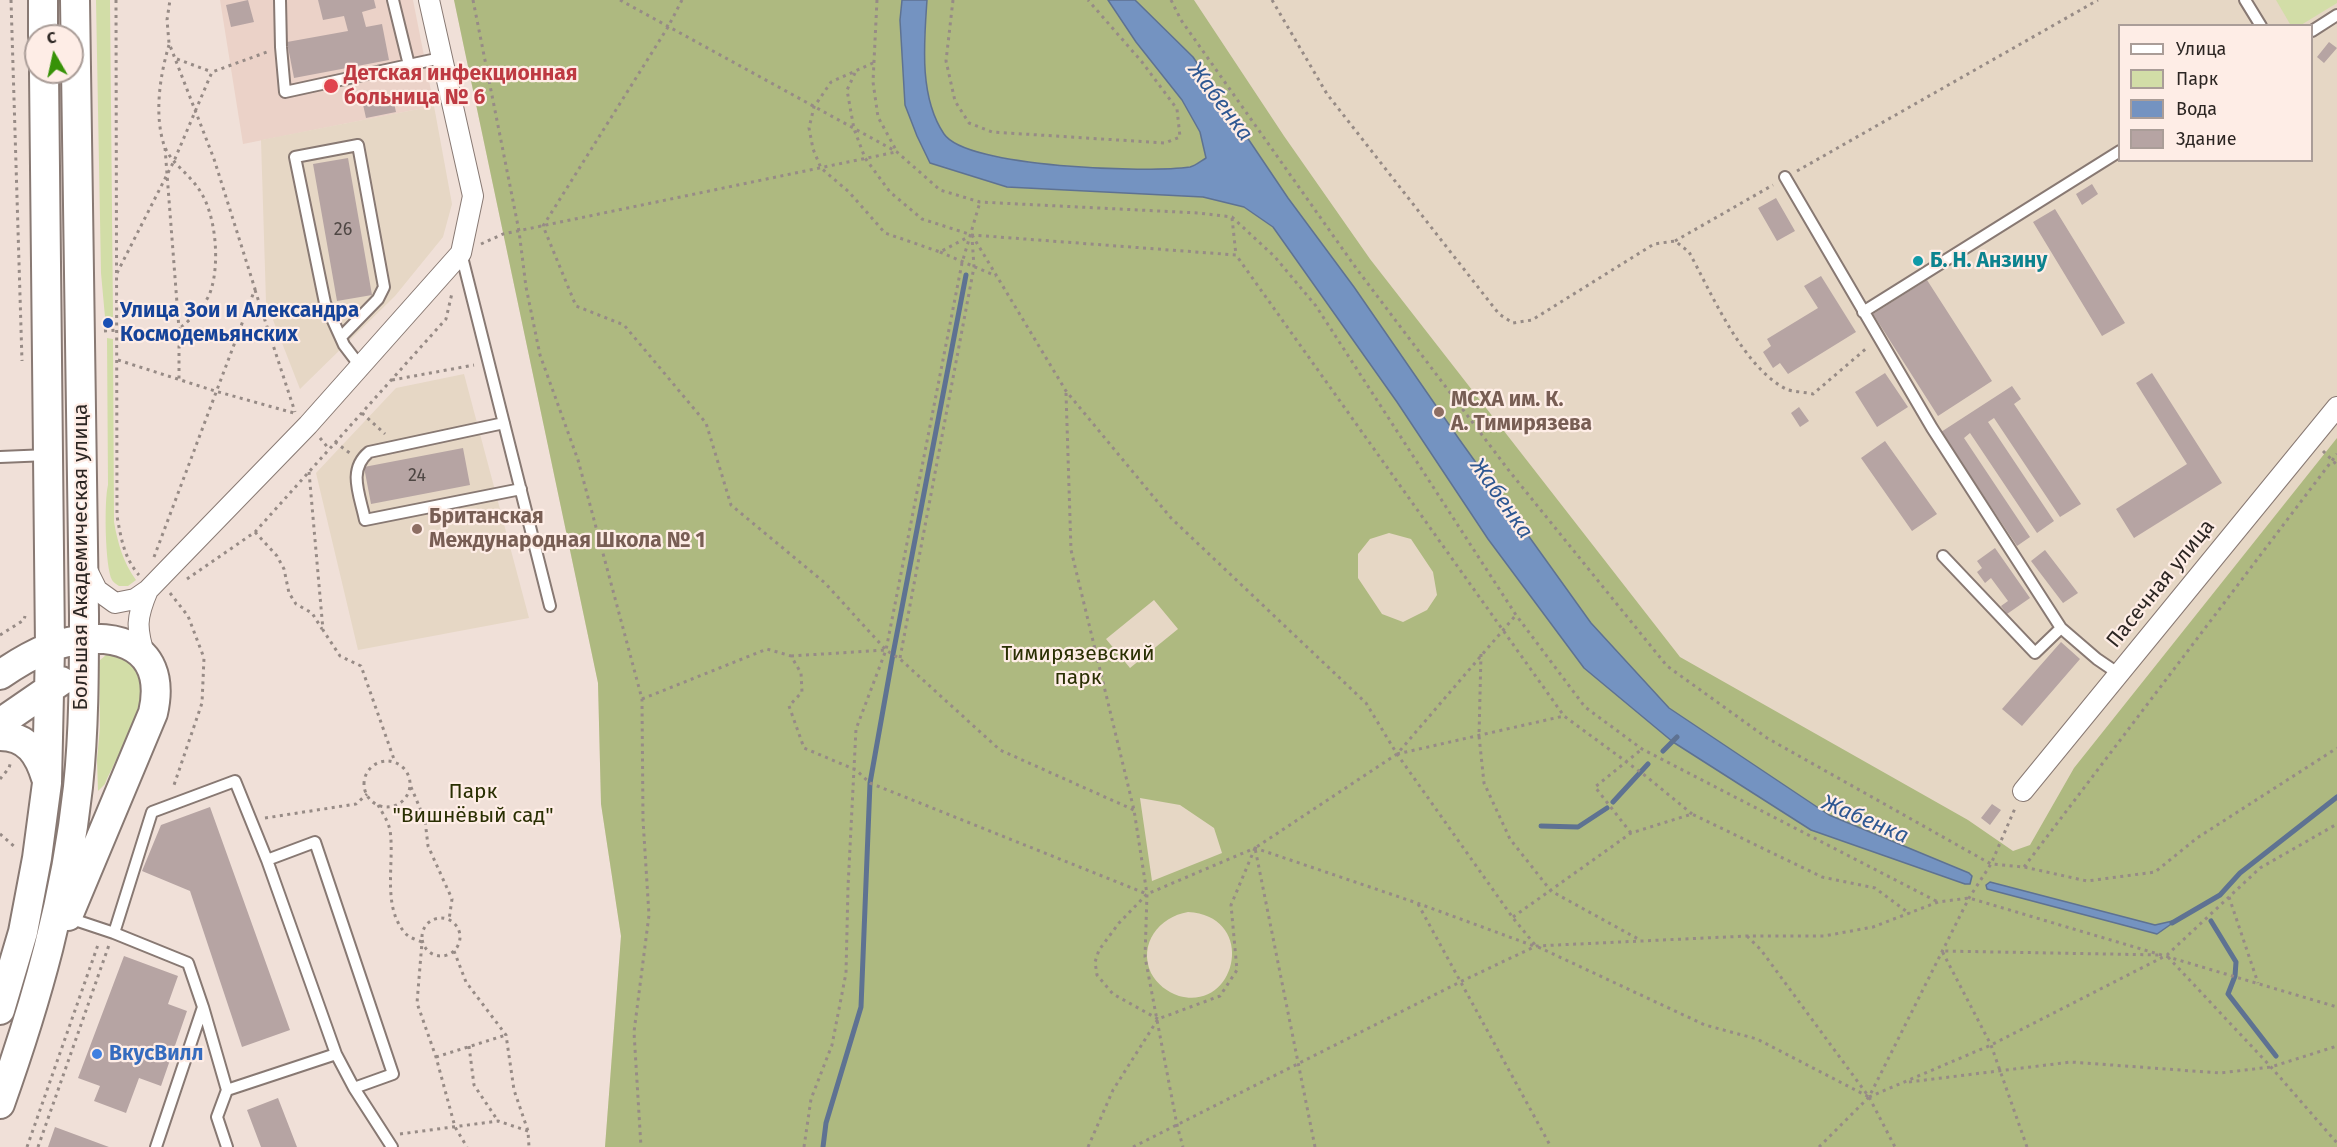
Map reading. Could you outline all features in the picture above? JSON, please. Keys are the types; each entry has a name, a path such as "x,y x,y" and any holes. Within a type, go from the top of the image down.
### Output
{"main road":[{"path":"43,0 43,24"},
{"name":"Большая Академическая улица","path":"0,1104 40,985 57,911 78,787 83,651 75,0"},
{"name":"Большая Академическая улица","path":"0,1010 22,932 37,858 47,783 50,647 44,84"},
{"path":"0,723 49,690 83,651 109,639 133,647 151,664 157,686 153,713 40,985"},
{"path":"0,675 24,659 50,647 83,651"},
{"path":"6,747 21,741 31,746 40,760 47,783"}],"street":[{"path":"82,554 88,574 97,590 106,599 114,603 124,603 135,599 146,585 308,425 461,253 473,196 429,0"},
{"name":"Пасечная улица","path":"2023,791 2337,407"},
{"path":"144,657 137,622 146,585"}],"lane":[{"path":"280,0 285,92 441,58"},
{"path":"393,0 409,65"},
{"path":"2245,0 2260,24"},
{"path":"2313,30 2337,15"},
{"path":"341,337 378,299 384,286 358,145 295,157 325,303 344,345 360,366"},
{"path":"1863,312 2118,153"},
{"path":"1785,177 1932,428 2061,628 2097,659 2119,674"},
{"path":"461,253 550,606"},
{"path":"504,423 369,452 359,460 356,474 365,520 521,489"},
{"path":"0,457 49,455"},
{"path":"1943,556 2035,652 2061,628"},
{"path":"109,931 152,812 235,781 267,860 336,1054 389,1144"},
{"path":"267,860 315,842 393,1074 354,1088"},
{"path":"68,917 188,963 226,1090 217,1117 227,1147"},
{"path":"156,1147 203,1007"},
{"path":"226,1090 336,1054"}],"path":[{"path":"11,0 22,362"},
{"path":"116,0 117,516 124,551 132,567 146,585"},
{"path":"118,360 215,391 296,413 196,109 169,43 167,20 170,0"},
{"path":"473,0 519,231 526,287 540,355 578,460 642,699 643,820 649,915 634,1032 641,1147"},
{"path":"620,0 897,152 940,190 980,202 1198,213 1232,217 1275,257 1316,306 1516,615 1585,707 1642,749 1938,902"},
{"path":"543,226 668,27 682,0"},
{"path":"877,0 873,82 878,117 897,152"},
{"path":"953,0 945,61 955,101 969,123 992,132 1165,143 1180,136 1177,109 1142,62 1088,0"},
{"path":"1171,0 1181,20 1356,268 1510,472 1667,666 1767,738 1991,864 2024,867 2087,881 2155,872 2197,838 2337,748"},
{"path":"1272,0 1327,94 1499,314 1512,323 1532,320 1654,244 1675,241 2098,0"},
{"path":"169,43 164,62 160,125 165,147 179,329 179,380"},
{"path":"176,59 212,72 281,47"},
{"path":"873,63 831,82 814,107 809,128 813,149 821,168 849,192 885,233 940,252 996,276"},
{"path":"116,274 174,161 212,72"},
{"path":"855,73 848,90 854,129 865,158 890,192 922,219 972,235 1236,255"},
{"path":"165,147 174,161 199,189 213,221 215,260 211,292 196,315 179,329"},
{"path":"461,253 503,234 897,152"},
{"path":"804,1147 811,1099 832,1045 846,974 856,729 886,650 962,262 972,235 980,202"},
{"path":"1232,217 1236,255 1564,716 1692,813 1822,877 1875,888 1910,914"},
{"path":"543,226 576,306 624,325 706,423 731,505 825,583 886,650 900,659 1000,750 1134,810"},
{"path":"940,252 972,235"},
{"path":"900,659 974,267 972,235"},
{"path":"972,235 1066,391 1171,518 1366,703 1397,754 1513,918 1536,946"},
{"path":"1675,241 1689,252 1742,349 1762,370 1787,390 1813,394 1879,339"},
{"path":"186,579 255,532 446,319 454,286"},
{"path":"153,559 255,289"},
{"path":"104,331 117,330"},
{"path":"390,381 488,363"},
{"path":"1066,391 1071,550 1134,810 1147,894 1145,957 1183,1147"},
{"path":"362,413 399,446"},
{"path":"335,442 359,460"},
{"path":"2024,867 2337,454"},
{"path":"2332,460 2337,465"},
{"path":"309,472 323,630"},
{"path":"255,532 278,556 284,569 289,593 296,604 312,613 340,656 361,666 395,762 406,771 425,820 428,846 452,899 449,920"},
{"path":"166,807 202,703 204,658 188,616 168,591 177,585"},
{"path":"1158,1020 1113,994 1097,975 1095,962 1099,950 1119,923 1147,894 1255,848 1397,754 1516,615"},
{"path":"0,635 24,620"},
{"path":"642,699 767,649 790,656 886,650"},
{"path":"1481,654 1479,736 1484,783 1510,839 1551,891 1642,941"},
{"path":"790,656 801,673 802,692 789,706 804,748 856,770 870,783 1147,894"},
{"path":"1397,754 1564,716"},
{"path":"0,779 9,768 6,747"},
{"path":"1631,832 1594,787 1642,749"},
{"path":"395,762 379,762 367,772 364,779 367,794 378,805 389,827 392,853 391,897 398,922 407,936 422,942 425,948 436,956 454,951 458,946 460,934 458,928 449,920 437,919 427,925 422,936 422,942 417,1003 436,1057 455,1127 467,1147"},
{"path":"378,805 385,807 399,803 405,798 410,785"},
{"path":"1821,1146 1869,1097 1969,898 1991,864 2023,791"},
{"path":"252,820 356,804 367,794"},
{"path":"1513,918 1631,832 1692,813"},
{"path":"1255,848 1536,946 1705,1025 1757,1039 1869,1097 1991,1045 2167,955 2260,868 2337,824"},
{"path":"1,837 17,848"},
{"path":"1088,1147 1113,1090 1158,1020 1220,996 1237,970 1231,905 1255,848"},
{"path":"1255,848 1315,1147"},
{"path":"2229,897 2258,983"},
{"path":"1133,1147 1536,946 1747,936 1824,936 1873,927 1938,902 1969,898 2337,1007"},
{"path":"1417,903 1551,1147"},
{"path":"27,1147 109,931"},
{"path":"38,1147 109,931"},
{"path":"1747,936 1761,950 1869,1097 1895,1147"},
{"path":"454,951 466,982 506,1035 514,1090 528,1131 530,1147"},
{"path":"1942,951 2167,955 2271,1067 2337,1143"},
{"path":"1942,951 1991,1045 2026,1147"},
{"path":"436,1057 506,1035"},
{"path":"469,1046 474,1085 498,1121"},
{"path":"1903,1083 2000,1069 2072,1062 2220,1073 2271,1067 2337,1046"},
{"path":"389,1144 402,1133 498,1121 528,1131"}],"shaded area":[{"name":"Детская инфекционная больница № 6","path":"220,0 413,0 434,106 243,144"},
{"name":"Тимирязевский парк","path":"454,0 2337,0 2337,1147 605,1147 621,936 601,804 598,683"},
{"path":"434,106 452,204 443,237 395,296 300,389 266,302 261,140"},
{"name":"Британская Международная Школа № 1","path":"464,374 529,618 358,650 316,473 396,388"}],"green space":[{"path":"96,0 110,0 113,317 105,317 101,273"},
{"name":"Тимирязевский парк","path":"454,0 902,0 900,20 905,105 930,163 1007,187 1203,197 1244,207 1273,227 1397,402 1488,539 1584,668 1673,742 1811,830 1969,873 1829,815 1669,708 1591,623 1459,439 1354,287 1288,198 1193,57 1135,0 1194,0 1284,136 1370,259 1680,657 1968,820 2013,851 2030,845 2074,768 2337,438 2337,1147 605,1147 621,936 601,804 598,683","holes":["1389,533 1411,539 1433,572 1437,595 1427,610 1403,622 1382,614 1358,578 1358,554 1370,539","1154,600 1178,629 1130,668 1106,639","1140,798 1180,805 1214,828 1222,853 1152,881","1188,912 1210,917 1224,929 1231,945 1232,962 1226,978 1215,990 1199,997 1179,996 1166,990 1153,977 1148,962 1149,942 1154,933 1160,926"]},
{"path":"927,0 1108,0 1136,42 1182,100 1200,132 1206,159 1193,166 1168,169 1060,166 986,154 959,145 944,134 930,103 924,51"},
{"path":"2276,0 2337,0 2337,3 2303,24 2290,24"},
{"path":"107,338 113,339 114,522 122,552 136,580 128,586 119,586 112,580 107,548"},
{"path":"117,654 133,666 140,677 142,687 136,715 123,746 105,784 98,791 99,661 106,655"}],"water":[{"path":"902,0 927,0 924,52 930,104 944,134 959,145 986,154 1060,166 1168,169 1192,166 1206,158 1200,132 1182,100 1136,42 1108,0 1135,0 1193,57 1288,198 1354,287 1459,439 1591,623 1669,708 1829,815 1969,873 1972,876 1970,884 1811,830 1673,742 1584,668 1488,539 1397,402 1273,227 1244,207 1203,197 1007,187 930,163 905,105 900,20"},
{"path":"1990,882 2155,925 2177,920 2157,934 1987,889 1986,885"}],"building":[{"path":"248,0 254,22 231,27 226,5"},
{"path":"318,0 374,0 376,8 362,12 366,27 382,24 389,60 294,78 287,42 348,31 344,16 323,20"},
{"path":"2329,42 2337,48 2324,63 2317,57"},
{"path":"392,94 396,112 366,118 362,100"},
{"path":"348,158 372,295 337,301 313,164"},
{"path":"2092,184 2098,194 2082,205 2076,194"},
{"path":"1776,198 1795,231 1777,241 1758,208"},
{"path":"2055,209 2125,323 2102,336 2033,222"},
{"path":"1821,276 1856,332 1788,374 1780,363 1773,368 1763,352 1771,346 1767,339 1818,308 1804,286"},
{"path":"1927,280 1992,381 1938,416 1873,314"},
{"path":"1885,373 1908,407 1877,427 1855,392"},
{"path":"2152,373 2222,483 2134,538 2116,509 2187,464 2136,383"},
{"path":"2012,386 2021,399 2014,404 2081,504 2060,517 1994,418 1988,422 2054,521 2037,533 1970,433 1964,438 2030,537 2017,546 1941,432"},
{"path":"1799,407 1809,421 1800,427 1791,413"},
{"path":"1885,441 1937,514 1912,531 1861,458"},
{"path":"463,448 470,485 371,504 364,467"},
{"path":"1995,548 2030,598 2007,614 2001,606 2008,601 1991,578 1985,583 1977,572 1982,568 1977,561"},
{"path":"2045,550 2078,593 2063,603 2031,561"},
{"path":"2061,642 2080,659 2022,726 2002,709"},
{"path":"1992,804 2001,810 1990,825 1981,818"},
{"path":"210,807 290,1030 242,1047 190,891 142,871 161,825"},
{"path":"124,956 178,976 168,1004 187,1011 161,1086 139,1078 126,1113 94,1101 100,1086 78,1078"},
{"path":"278,1098 297,1147 261,1147 247,1110"},
{"path":"55,1127 109,1147 48,1147"}],"waterway":[{"path":"823,1147 826,1123 861,1007 870,783 966,275"},
{"path":"1663,751 1677,737"},
{"path":"1613,802 1648,764"},
{"name":"Жабенка","path":"2172,923 2220,895 2240,873 2337,797"},
{"path":"1541,826 1578,827 1607,808"},
{"path":"2211,921 2236,962 2235,976 2228,994 2276,1056"}],"place":[{"name":"Детская инфекционная больница № 6","path":"331,86"},
{"name":"Б. Н. Анзину","path":"1918,261"},
{"name":"Улица Зои и Александра Космодемьянских","path":"108,323"},
{"name":"МСХА им. К. А. Тимирязева","path":"1439,412"},
{"name":"Британская Международная Школа № 1","path":"417,529"},
{"name":"ВкусВилл","path":"97,1054"}],"park label":[{"name":"Парк \"Вишнёвый сад\"","path":"473,804"}]}
